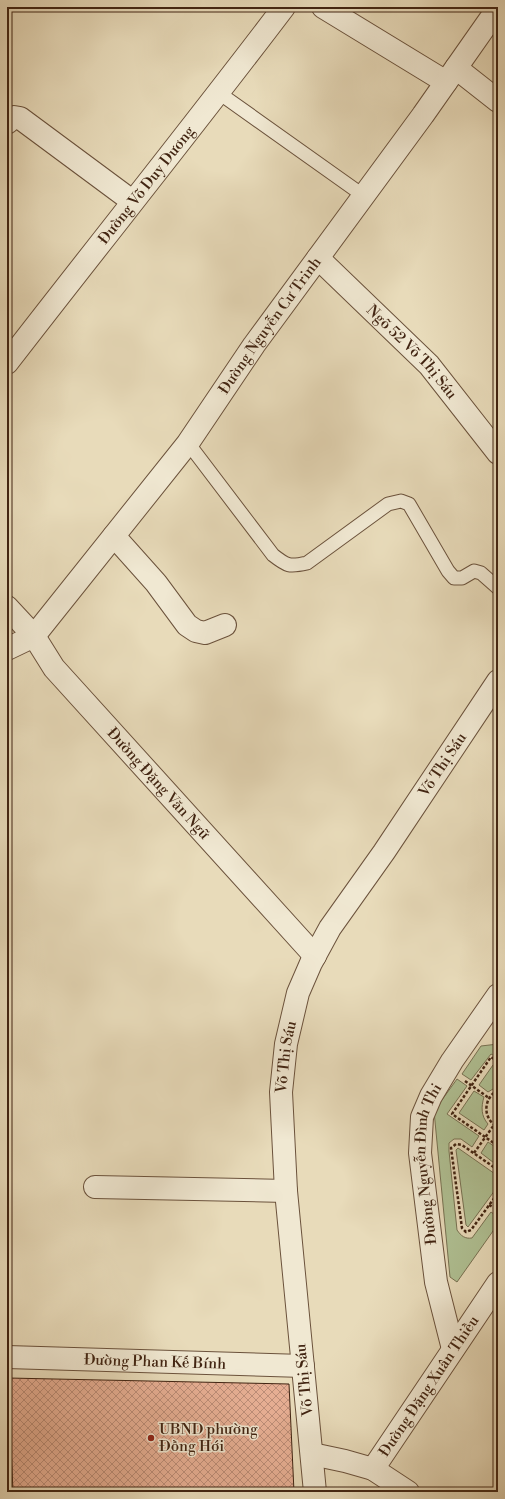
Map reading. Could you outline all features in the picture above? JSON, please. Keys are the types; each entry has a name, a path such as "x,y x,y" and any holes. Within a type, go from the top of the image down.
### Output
{"street":[{"name":"Đường Võ Duy Dương","path":"7,362 132,201 219,93 284,7"},
{"path":"324,7 498,101"},
{"name":"Đường Nguyễn Cư Trinh","path":"34,636 188,443 254,345 364,196 498,8"},
{"path":"7,123 14,117 20,118 132,201"},
{"name":"Ngõ 52 Võ Thị Sáu","path":"318,258 429,366 498,454"},
{"path":"114,536 156,583 188,625 196,631 205,633 224,625"},
{"name":"Đường Đặng Văn Ngữ","path":"7,607 34,636 54,668 315,956"},
{"path":"7,649 34,636"},
{"name":"Võ Thị Sáu","path":"316,1492 286,1191 282,1092 286,1044 298,993 330,928 384,852 498,681"},
{"name":"Đường Nguyễn Đình Thi","path":"453,1349 436,1282 420,1153 422,1117 431,1096 448,1068 495,1006"},
{"path":"95,1187 286,1191"},
{"name":"Đường Đặng Xuân Thiều","path":"373,1469 498,1283"},
{"name":"Đường Phan Kế Bính","path":"7,1357 303,1366"},
{"path":"312,1454 373,1469 408,1492"}],"lane":[{"path":"219,93 364,196"},
{"path":"188,443 273,555 284,564 293,566 307,563 388,504 401,501 409,504 448,571 454,578 462,578 474,571 481,573 498,588"}],"path":[{"path":"498,1062 491,1058 452,1114 498,1146"},
{"path":"448,1068 489,1098"},
{"path":"498,1090 489,1098 486,1108 487,1114 494,1125 498,1127"},
{"path":"474,1153 494,1125"},
{"path":"498,1170 462,1145 456,1144 451,1148 462,1228 466,1232 471,1230 498,1193"},
{"path":"489,1205 498,1210"}],"green space":[{"path":"498,1044 498,1058 491,1054 471,1080 462,1074 481,1046"},
{"path":"493,1065 498,1068 498,1086 488,1092 479,1085"},
{"path":"457,1079 467,1086 447,1114 479,1136 472,1147 461,1139 454,1139 449,1143 457,1230 463,1237 472,1238 491,1212 498,1217 498,1224 457,1282 450,1277 434,1111"},
{"path":"474,1091 484,1097 482,1111 488,1124 484,1130 459,1113"},
{"path":"488,1142 498,1149 498,1166 481,1153"},
{"path":"458,1148 498,1176 498,1186 468,1227 466,1225 456,1150"}],"building":[{"name":"UBND phường Đồng Hới","path":"8,1378 289,1384 294,1492 13,1492"}],"place":[{"name":"UBND phường Đồng Hới","path":"151,1438"}]}
